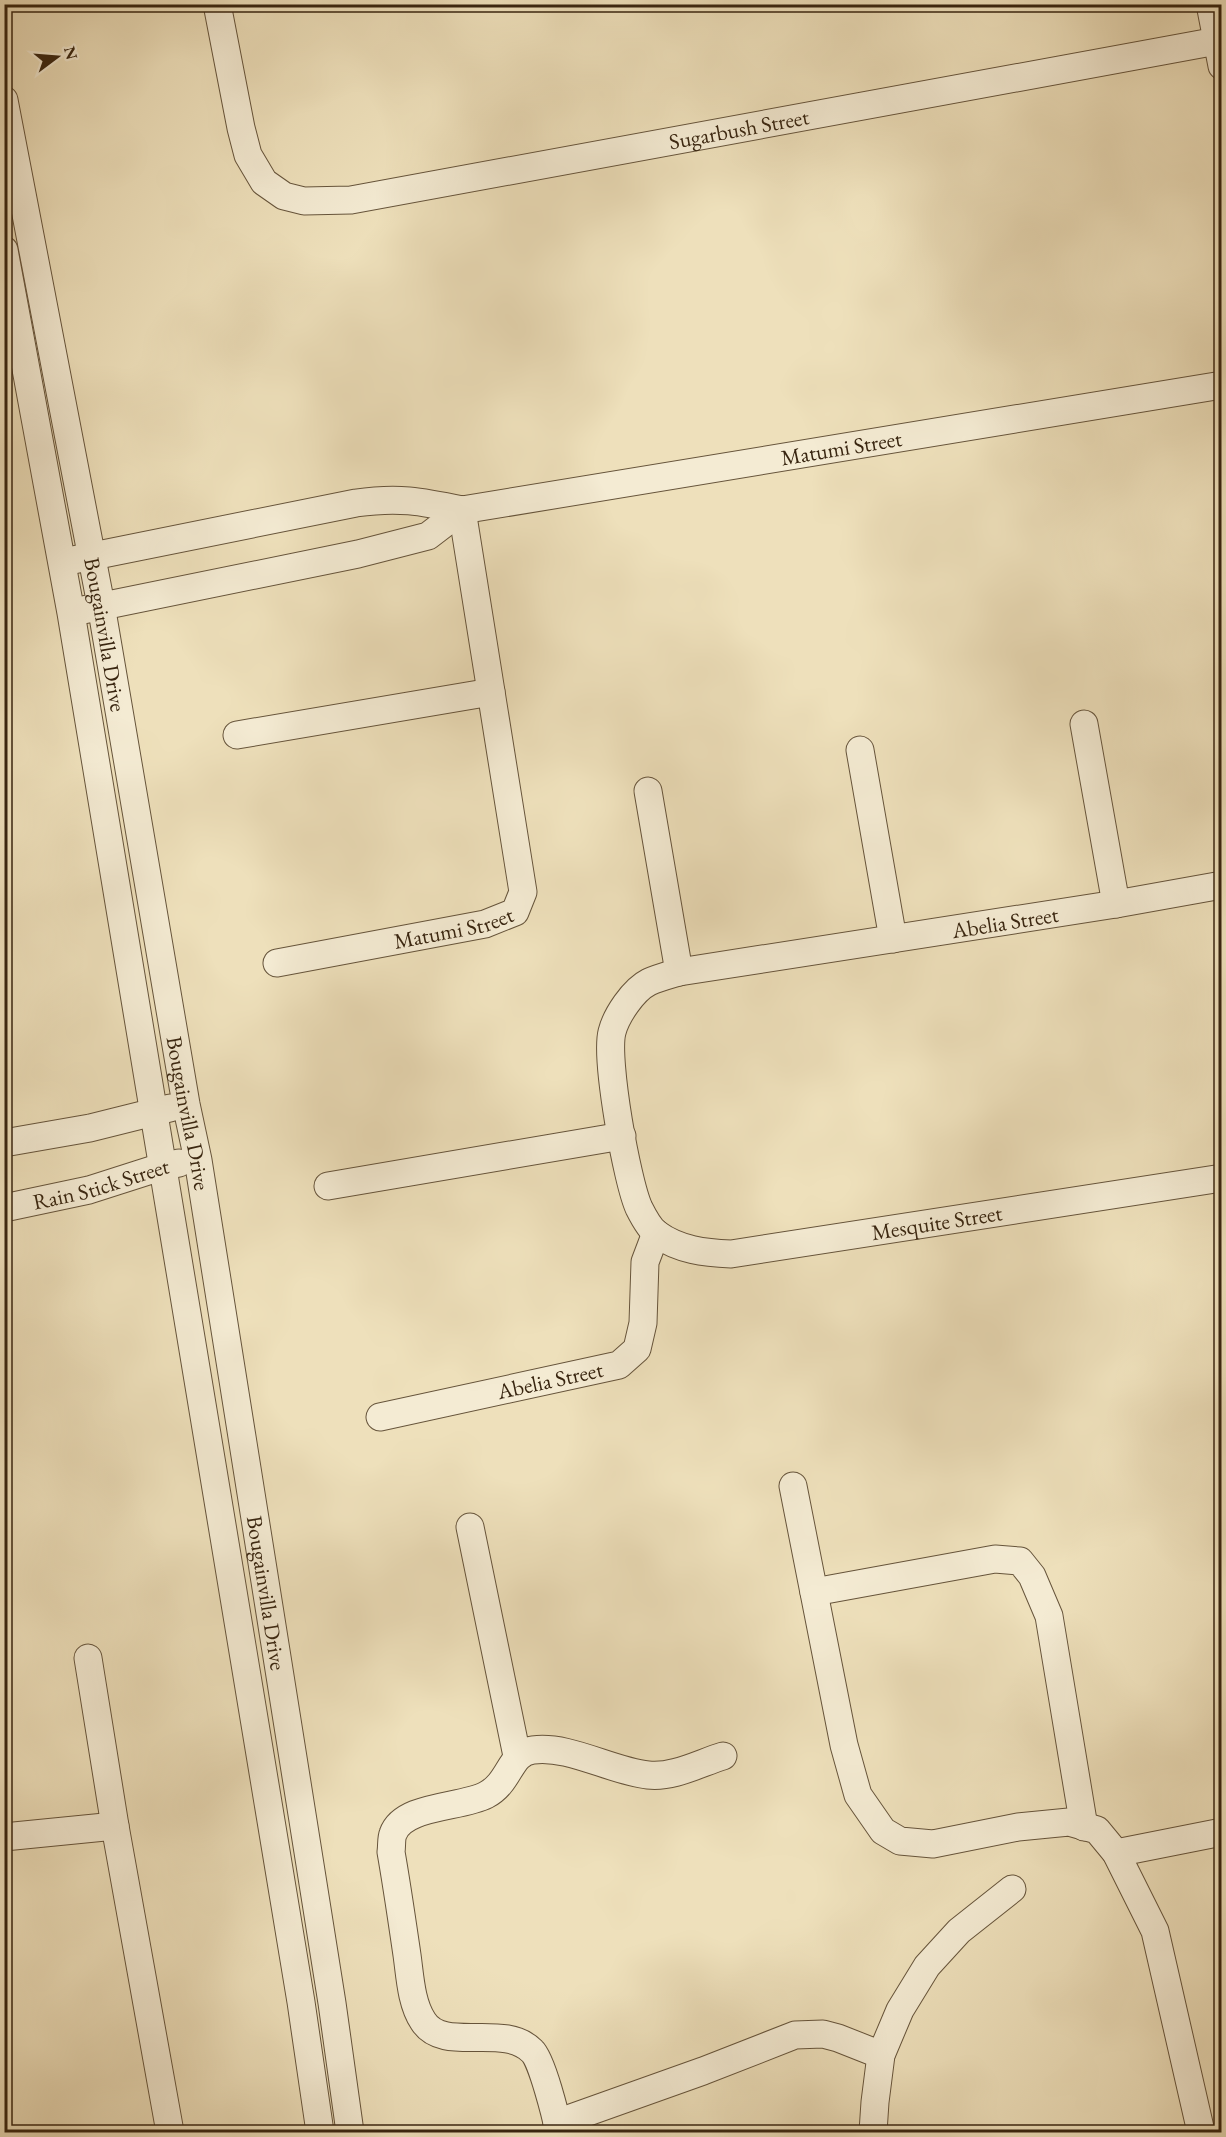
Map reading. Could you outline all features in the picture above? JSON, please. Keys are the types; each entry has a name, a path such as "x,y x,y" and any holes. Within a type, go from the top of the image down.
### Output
{"street":[{"name":"Sugarbush Street","path":"217,4 241,128 249,155 264,182 284,196 304,201 351,200 1219,53"},
{"path":"1210,4 1219,53"},
{"name":"Bougainvilla Drive","path":"4,100 100,605 186,1104 198,1160 328,1980 350,2133"},
{"name":"Bougainvilla Drive","path":"4,250 71,613 164,1166 301,2002 320,2133"},
{"name":"Matumi Street","path":"62,563 385,499 415,500 462,510 1221,385"},
{"name":"Matumi Street","path":"71,613 100,605 358,554 428,536 462,510"},
{"name":"Matumi Street","path":"277,963 485,924 516,912 524,892 462,510"},
{"path":"237,735 491,692"},
{"path":"1084,724 1116,904"},
{"path":"860,750 893,939"},
{"path":"648,791 679,972"},
{"name":"Abelia Street","path":"380,1416 619,1365 637,1349 643,1323 645,1262 656,1233 639,1207 629,1176 614,1089 611,1034 622,1008 647,983 679,972 1116,904 1221,885"},
{"path":"4,1143 90,1128 186,1104"},
{"path":"328,1186 622,1136"},
{"name":"Rain Stick Street","path":"4,1208 88,1190 164,1166 198,1160"},
{"name":"Mesquite Street","path":"656,1233 678,1245 702,1253 731,1254 1221,1178"},
{"path":"793,1486 844,1745 858,1795 883,1831 900,1841 933,1844 1018,1827 1069,1822 1097,1830 1116,1853 1155,1931 1201,2133"},
{"path":"470,1527 518,1756"},
{"path":"814,1592 995,1559 1020,1561 1032,1576 1049,1616 1084,1827"},
{"path":"88,1658 115,1826 170,2133"},
{"path":"723,1756 670,1773 650,1775 606,1766 550,1749 531,1750 518,1756 502,1784 488,1794 473,1801 414,1814 399,1823 392,1834 391,1852 413,1994 423,2021 434,2034 498,2037 521,2042 534,2052 558,2128 795,2035 823,2034 881,2055"},
{"path":"4,1837 115,1826"},
{"path":"1116,1853 1221,1832"},
{"path":"873,2133 874,2102 881,2055 900,2010 927,1966 959,1930 1012,1889"}]}
